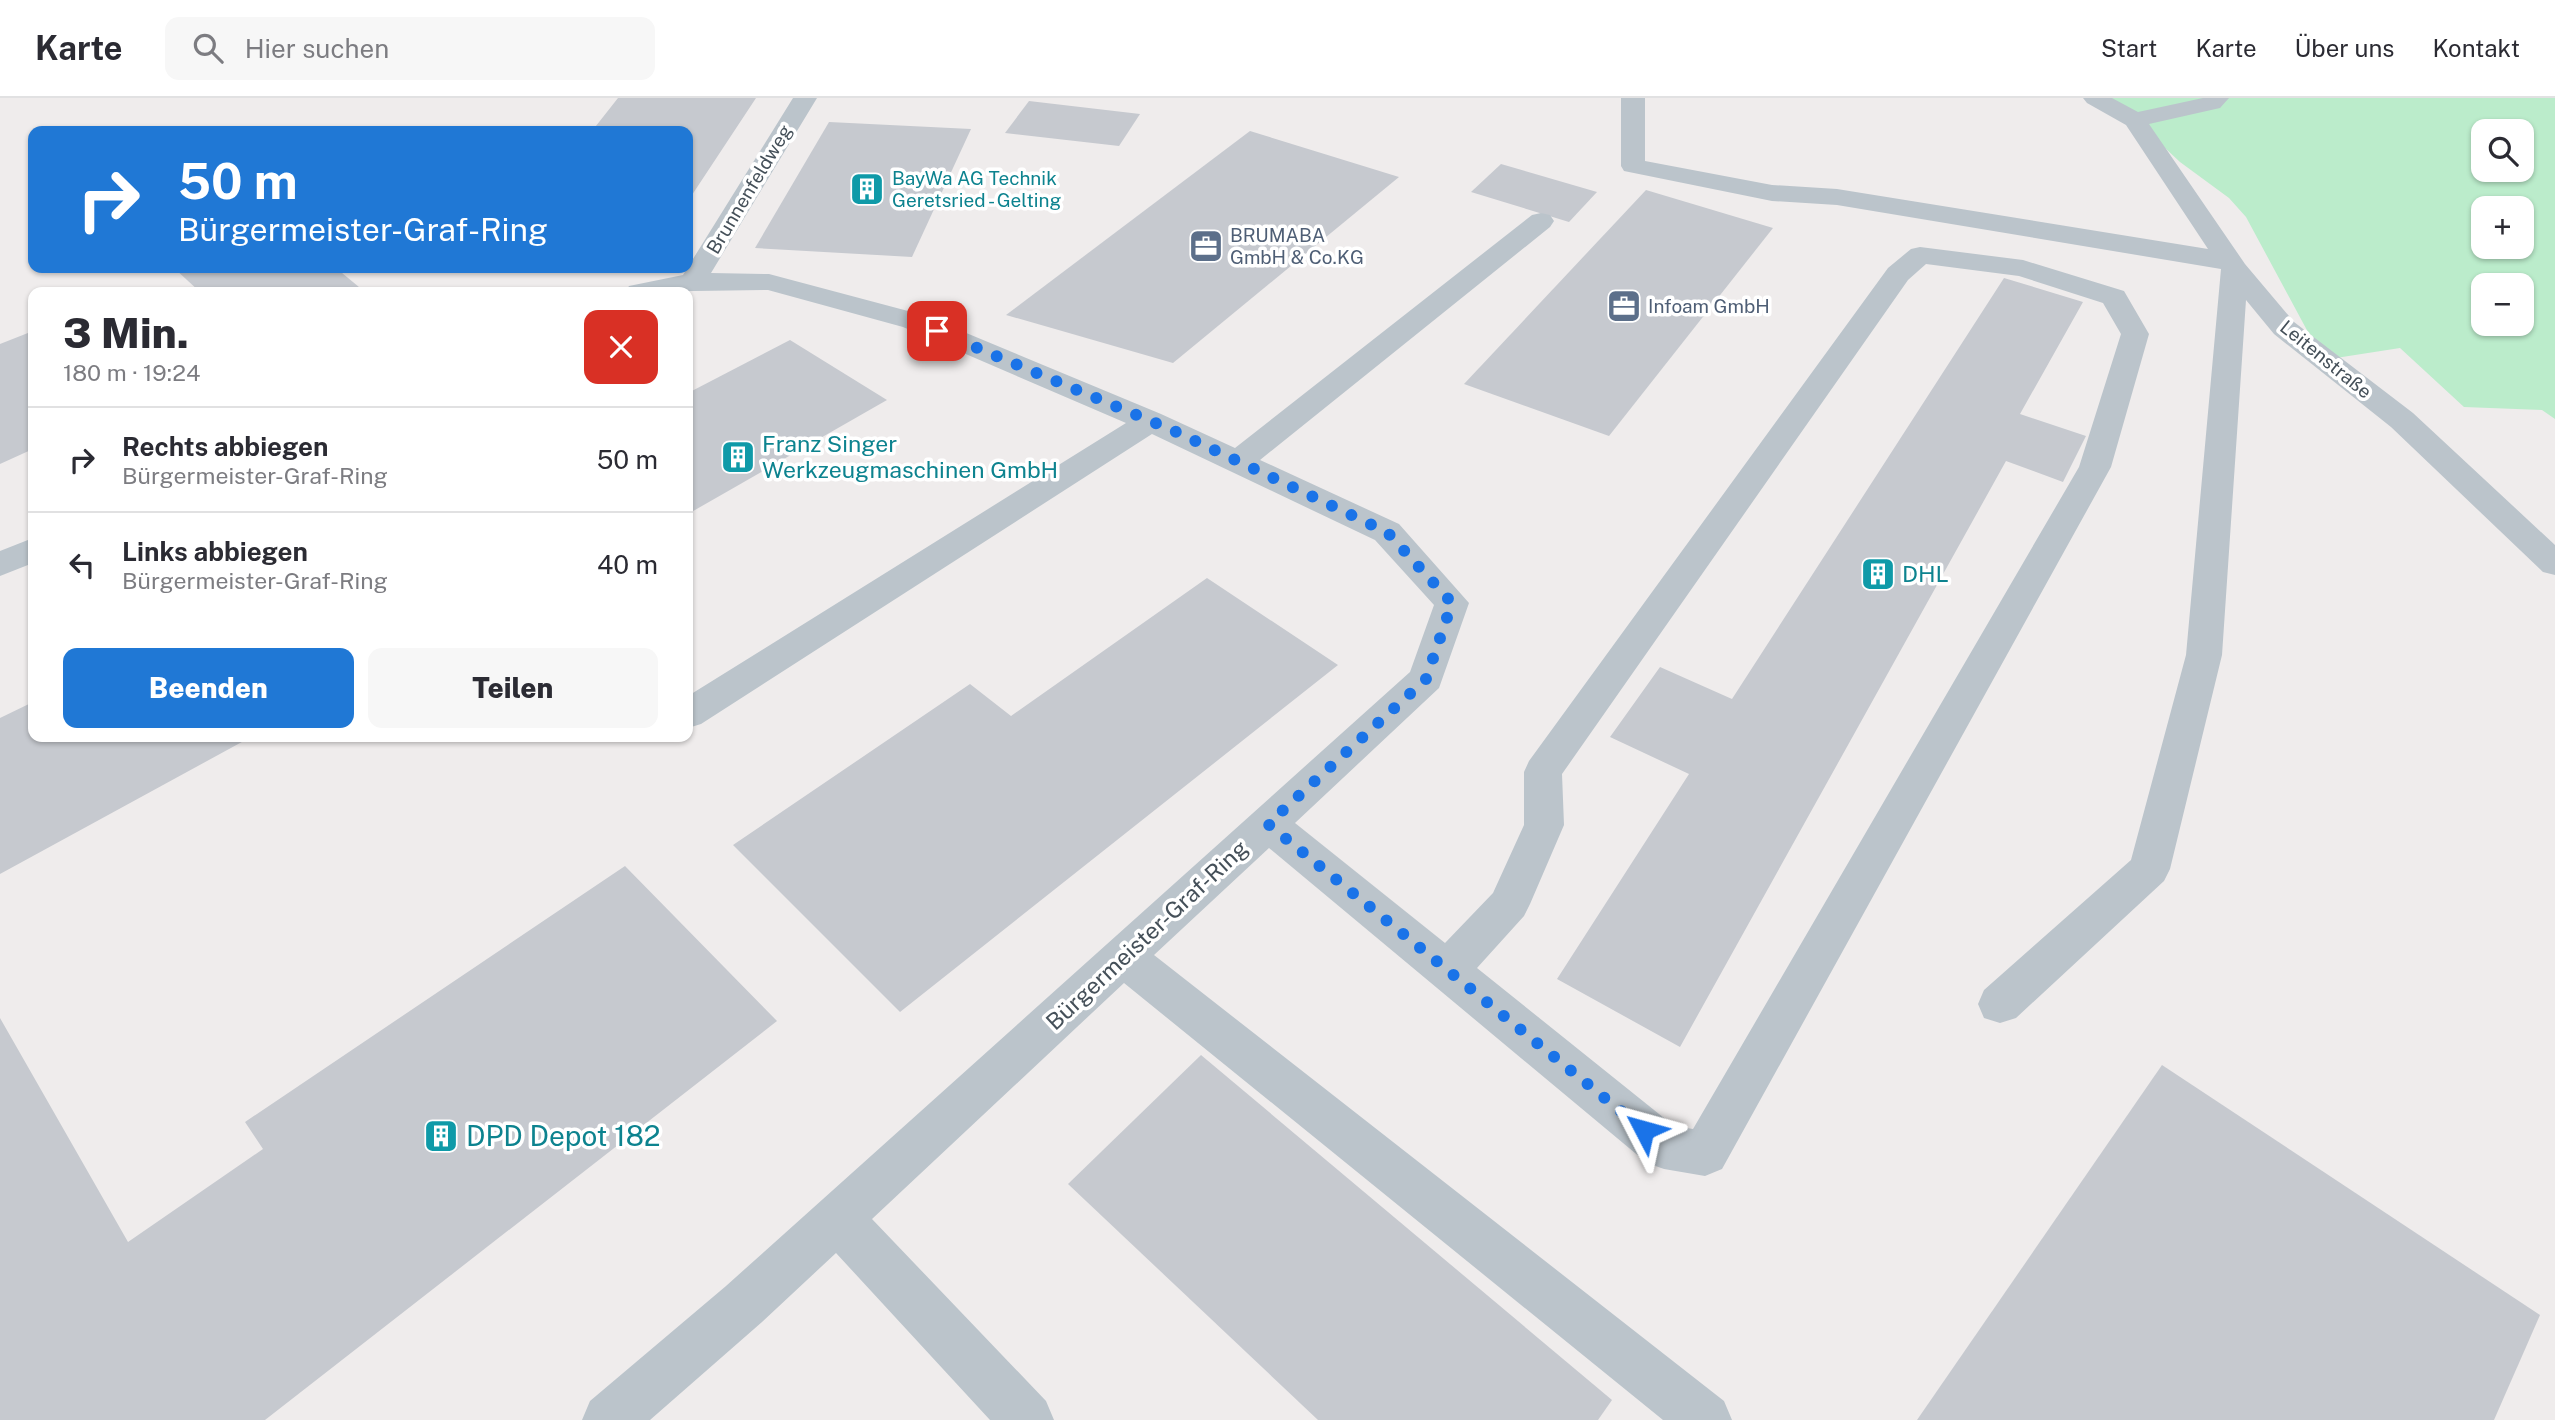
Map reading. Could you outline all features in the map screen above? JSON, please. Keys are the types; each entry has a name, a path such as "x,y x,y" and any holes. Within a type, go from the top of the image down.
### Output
{"street":[{"name":"Brunnenfeldweg","path":"693,281 805,98"},
{"path":"1633,98 1633,166 1772,194 1837,197 2232,264 2204,655 2149,869 2000,1004"},
{"name":"Leitenstraße","path":"2095,98 2134,120 2232,264 2284,328 2402,420 2555,564"},
{"path":"2134,120 2212,103 2217,98"},
{"path":"1238,462 1541,221"},
{"path":"1268,824 1447,971 1664,1147 1705,1153 2095,467 2135,334 2114,297 2023,268 1920,255 1898,274 1543,772 1544,825 1509,904 1447,971"},
{"name":"Bürgermeister-Graf-Ring","path":"609,1420 838,1219 1426,679 1452,603 1387,532 1150,421 913,321 769,282 693,281 664,287"},
{"path":"693,711 1150,421"},
{"path":"0,565 28,551"},
{"path":"1124,957 1705,1420"},
{"path":"838,1219 1027,1420"}],"green space":[{"path":"2095,98 2555,98 2555,419 2542,410 2464,407 2400,348 2323,360 2246,217 2229,198 2180,162 2135,120"}],"building":[{"path":"618,98 756,98 693,193 693,126 596,126"},
{"path":"1029,101 1140,114 1119,146 1005,133"},
{"name":"BayWa AG Technik Geretsried - Gelting","path":"829,122 971,129 912,257 755,248"},
{"name":"BRUMABA GmbH & Co.KG","path":"1250,131 1399,177 1173,363 1006,315"},
{"path":"1501,164 1597,192 1569,222 1471,192"},
{"name":"Infoam GmbH","path":"1646,190 1773,228 1609,436 1464,384"},
{"path":"179,273 342,273 359,287 195,287"},
{"name":"DHL","path":"2004,278 2083,302 2020,414 2086,436 2063,482 2006,461 1680,1047 1557,979 1689,774 1610,737 1660,667 1732,699"},
{"path":"28,333 28,451 0,464 0,344"},
{"name":"Franz Singer Werkzeugmaschinen GmbH","path":"790,340 887,400 693,511 693,390"},
{"path":"1207,578 1338,665 900,1012 733,845 970,684 1011,716"},
{"path":"28,704 28,742 242,742 0,874 0,718"},
{"name":"DPD Depot 182","path":"625,866 777,1021 265,1420 0,1420 0,1018 128,1242 263,1149 245,1122"},
{"path":"1201,1055 1612,1400 1598,1420 1318,1420 1068,1184"},
{"path":"2162,1065 2540,1315 2494,1420 1917,1420"}],"place":[{"name":"BayWa AG Technik Geretsried - Gelting","path":"867,189"},
{"name":"BRUMABA GmbH & Co.KG","path":"1206,246"},
{"name":"Infoam GmbH","path":"1624,306"},
{"name":"Franz Singer Werkzeugmaschinen GmbH","path":"738,457"},
{"name":"DHL","path":"1878,574"},
{"name":"DPD Depot 182","path":"441,1136"}],"route":[{"path":"937,331 1172,430 1387,532 1452,603 1426,679 1268,824 1644,1130"}]}
